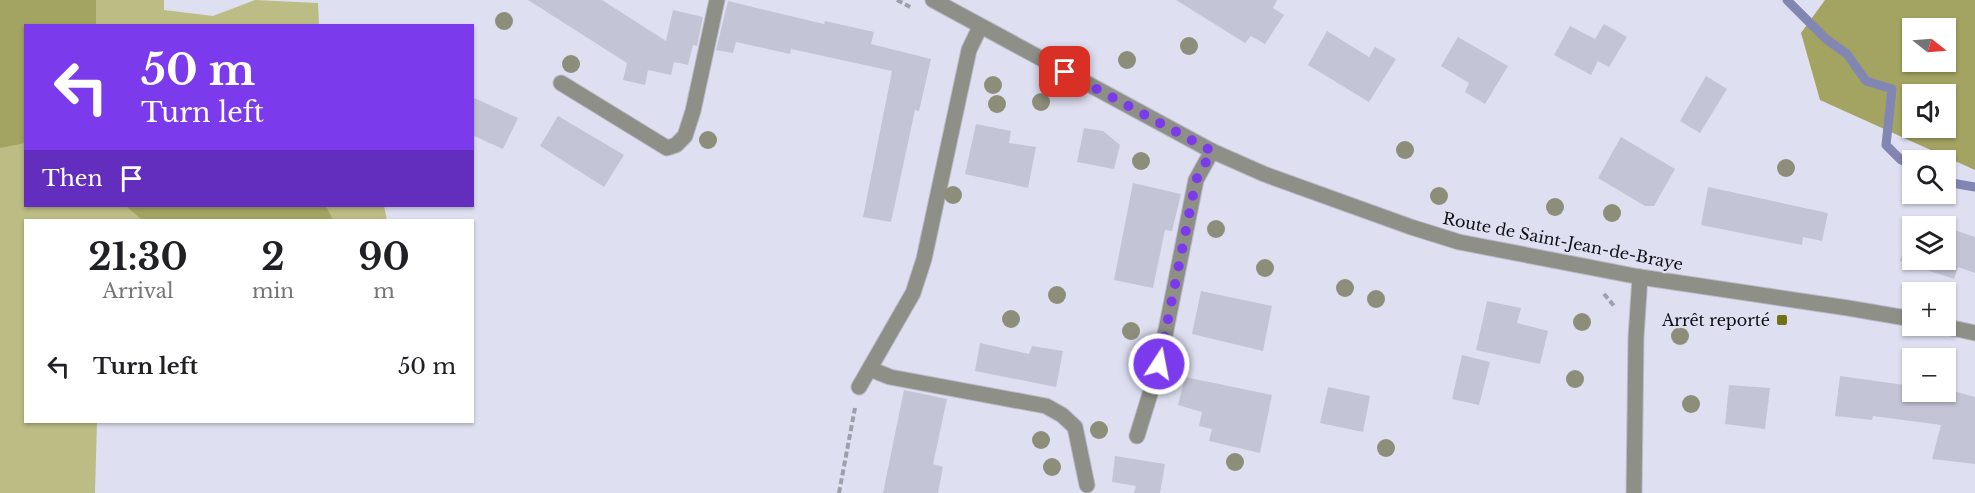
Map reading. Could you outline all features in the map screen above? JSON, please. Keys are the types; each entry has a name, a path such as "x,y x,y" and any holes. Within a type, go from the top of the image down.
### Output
{"street":[{"path":"561,83 667,148 676,145 685,136 693,111 717,0"},
{"name":"Route de Saint-Jean-de-Braye","path":"933,0 1212,151 1264,174 1411,227 1459,242 1640,277 1902,317"},
{"path":"859,387 913,293 924,259 969,50 980,27"},
{"path":"1137,436 1159,364 1196,180 1212,151"},
{"path":"1635,493 1636,337 1640,277"},
{"path":"1956,329 1975,333"},
{"path":"870,369 890,377 1046,406 1075,427 1087,485"}],"path":[{"path":"839,493 859,387"}],"green space":[{"path":"0,0 164,0 164,10 213,16 255,0 318,3 319,24 24,24 24,207 384,207 387,219 24,219 24,423 97,423 95,493 0,493"},
{"path":"0,0 96,0 96,24 24,24 24,143 0,148"},
{"path":"1825,0 1975,0 1975,170 1956,161 1956,150 1931,150 1904,138 1956,138 1956,84 1902,84 1902,137 1820,100 1801,33"},
{"path":"127,207 326,207 332,219 141,219"}],"building":[{"path":"528,0 602,0 666,41 673,10 703,17 697,46 693,45 688,65 674,62 671,75 648,70 645,85 623,80 627,63"},
{"path":"1176,0 1277,0 1273,8 1284,15 1265,44 1251,36 1245,43"},
{"path":"728,1 824,24 825,21 874,32 871,44 931,59 919,111 915,110 891,222 863,217 892,71 791,49 790,54 736,42 733,53 716,50"},
{"path":"1604,24 1627,37 1609,67 1598,61 1591,75 1554,55 1570,26 1595,39"},
{"path":"1327,31 1369,57 1375,47 1396,59 1369,102 1308,65"},
{"path":"1458,37 1508,66 1485,104 1465,92 1469,83 1441,66"},
{"path":"1706,76 1727,89 1700,133 1680,121"},
{"path":"474,98 518,118 503,149 474,136"},
{"path":"558,116 624,155 604,187 540,146"},
{"path":"976,124 1011,131 1009,143 1036,147 1028,188 965,174"},
{"path":"1084,128 1103,131 1120,145 1114,169 1077,162"},
{"path":"1621,137 1675,169 1654,206 1645,206 1598,178"},
{"path":"1133,183 1181,194 1172,231 1165,230 1153,288 1114,280"},
{"path":"1708,187 1828,213 1822,241 1803,237 1802,245 1701,225"},
{"path":"1956,230 1975,237 1975,273 1958,267 1954,279 1927,270 1956,270"},
{"path":"1201,291 1272,306 1263,351 1192,334"},
{"path":"1487,301 1521,308 1517,323 1548,331 1540,364 1476,350"},
{"path":"980,343 1029,354 1032,346 1063,351 1056,387 975,371"},
{"path":"1462,355 1490,362 1479,405 1452,399"},
{"path":"1840,376 1902,385 1902,402 1956,402 1956,392 1975,397 1975,464 1932,459 1941,425 1873,416 1872,420 1835,416"},
{"path":"1185,377 1272,395 1260,453 1209,441 1212,429 1199,426 1202,412 1178,405"},
{"path":"1729,385 1770,388 1765,429 1725,424"},
{"path":"1328,387 1370,396 1363,432 1320,423"},
{"path":"904,390 947,399 933,464 943,467 938,493 883,493"},
{"path":"1115,456 1165,464 1160,493 1134,493 1136,486 1112,482"}],"waterway":[{"path":"1787,0 1826,39 1847,54 1866,81 1892,89 1886,145 1902,160"},
{"path":"1956,184 1975,187"}],"place":[{"name":"Arrêt reporté","path":"1782,320"}],"route":[{"path":"1065,72 1212,151 1196,180 1159,364"}]}
